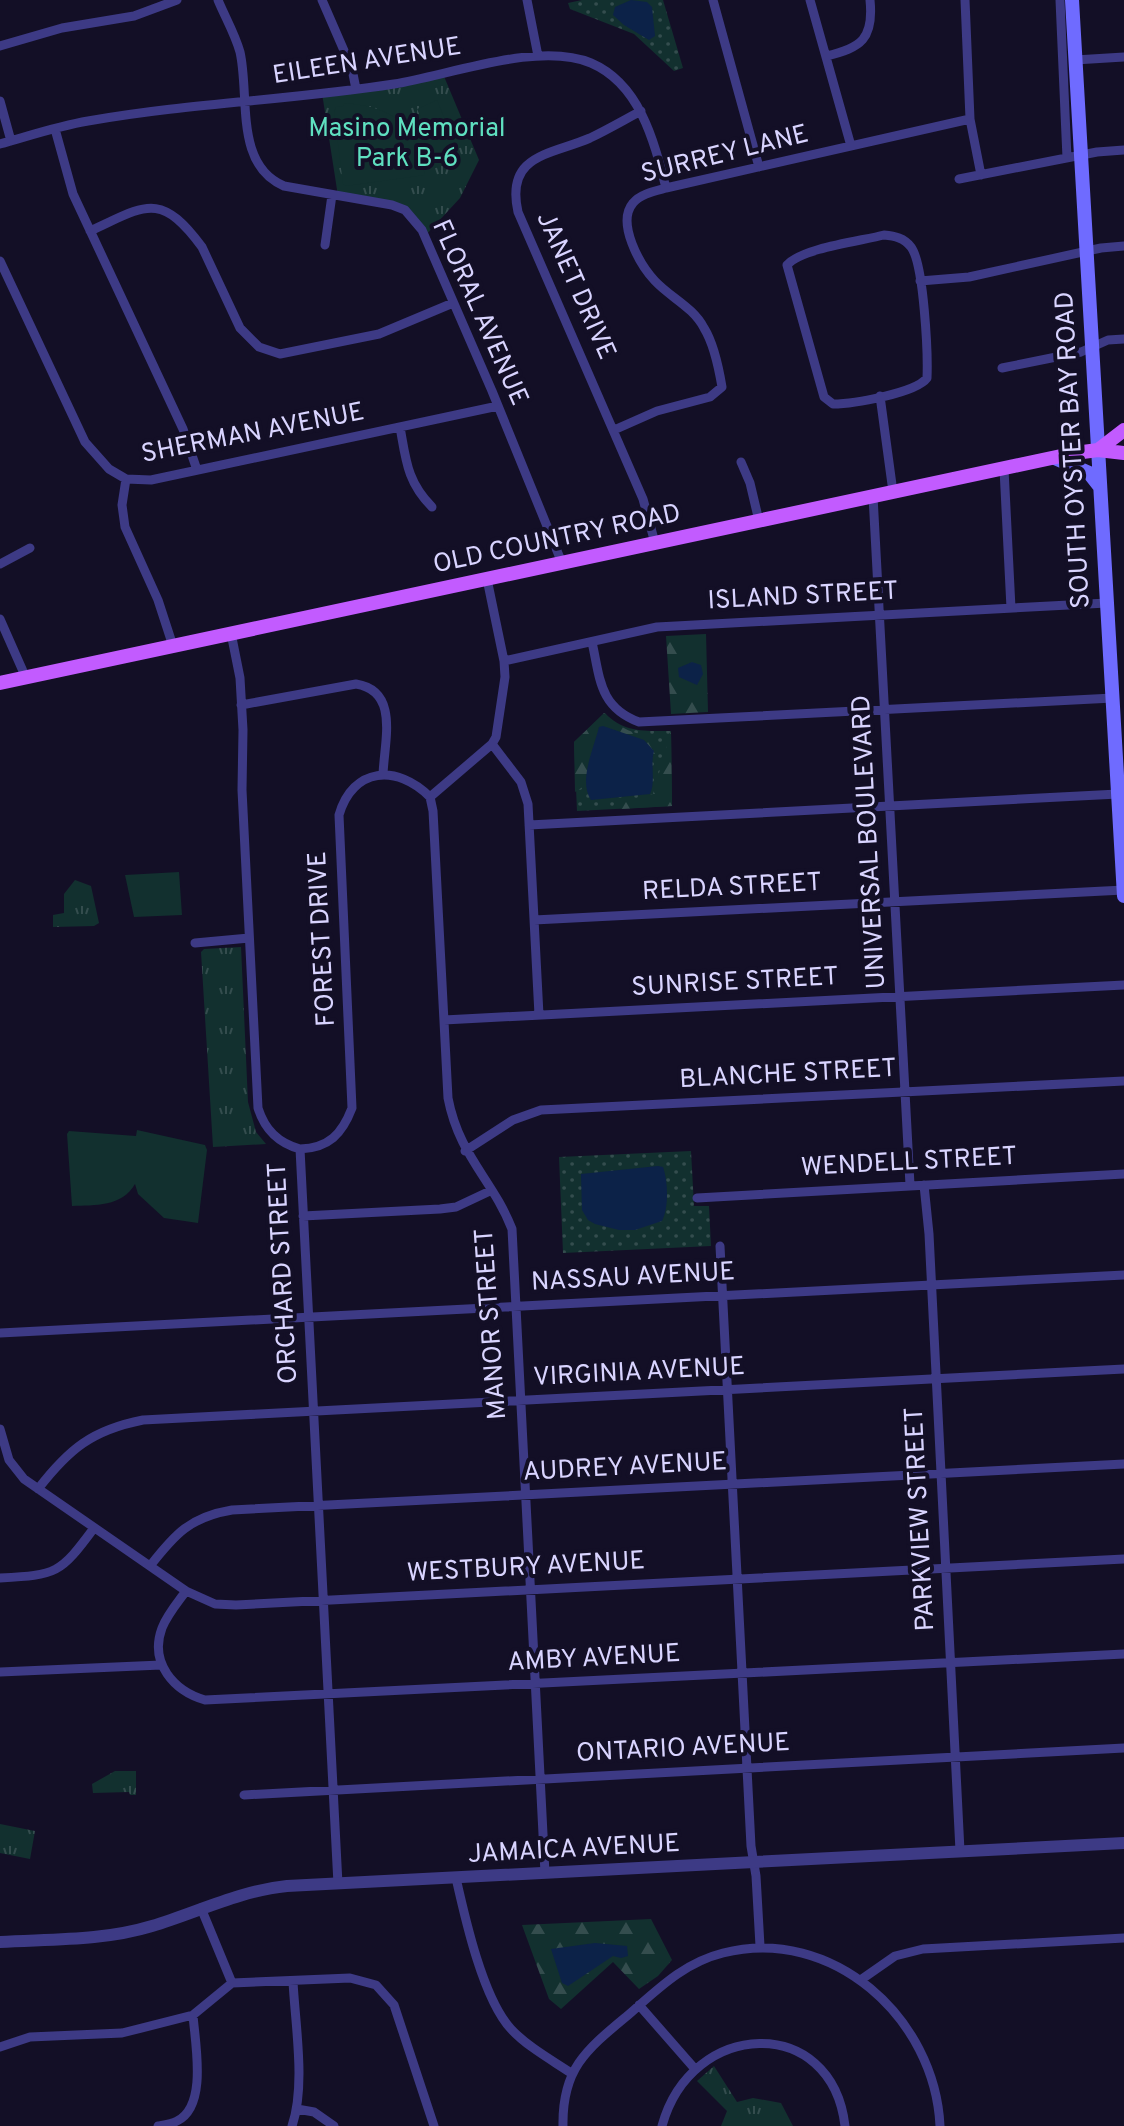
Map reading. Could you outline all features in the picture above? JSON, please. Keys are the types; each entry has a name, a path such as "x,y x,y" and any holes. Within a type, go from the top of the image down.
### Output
{"main road":[{"name":"SOUTH OYSTER BAY ROAD","path":"1072,0 1074,156 1086,252 1113,698 1121,774 1118,794 1124,896"},
{"path":"1098,450 1124,430"},
{"name":"OLD COUNTRY ROAD","path":"0,683 1055,458 1098,450 1124,453"},
{"path":"1055,458 1089,473 1101,487"}],"street":[{"path":"0,46 62,28 134,16 177,0"},
{"name":"FLORAL AVENUE","path":"218,0 239,48 253,157 262,172 273,182 284,186 405,210 422,230 562,563"},
{"path":"322,0 352,69 356,89"},
{"path":"527,0 538,56"},
{"path":"713,0 759,167"},
{"path":"810,0 851,146"},
{"path":"826,56 851,48 868,34 871,24 870,0"},
{"path":"965,0 970,119 981,175"},
{"path":"1060,0 1074,156"},
{"name":"EILEEN AVENUE","path":"0,144 95,120 396,84 538,56 566,56 590,63 617,80 641,111 666,188"},
{"path":"1075,60 1124,57"},
{"path":"0,101 11,141"},
{"name":"JANET DRIVE","path":"641,111 589,138 535,157 522,171 515,190 518,212 643,499 655,543"},
{"name":"SURREY LANE","path":"614,430 657,411 710,397 722,387 705,328 691,310 645,269 628,229 628,213 635,200 666,188 970,119"},
{"path":"55,129 73,194 183,429 197,470"},
{"path":"959,179 1074,156 1124,150"},
{"path":"325,245 332,195"},
{"path":"90,231 144,208 159,207 166,211 202,247 245,336 259,347 280,354 379,334 453,303"},
{"path":"884,235 903,239 914,252 920,281 927,378 919,386 833,404 824,397 819,383 787,265 808,253 884,235"},
{"path":"920,281 969,277 1124,246"},
{"name":"SHERMAN AVENUE","path":"0,261 85,442 109,469 126,479 151,480 498,406"},
{"path":"1002,368 1081,352 1108,340 1124,339"},
{"path":"880,396 893,492"},
{"path":"400,427 410,478 418,493 432,507"},
{"path":"741,462 750,483 759,521"},
{"path":"1004,469 1011,608"},
{"path":"126,479 122,505 125,527 158,600 173,646"},
{"name":"UNIVERSAL BOULEVARD","path":"873,496 910,1185"},
{"path":"0,564 30,548"},
{"path":"241,705 356,684 367,686 382,697 385,705 383,775 404,778 430,797 492,744 498,728 505,677 504,661 487,579"},
{"name":"ISLAND STREET","path":"504,661 657,627 1107,603"},
{"path":"0,619 26,678"},
{"name":"ORCHARD STREET","path":"231,633 240,678 242,790 258,1108 262,1121 273,1135 286,1145 300,1149 338,1884"},
{"path":"592,642 606,697 619,713 639,722 1113,698"},
{"path":"492,744 521,782 528,804 539,1015"},
{"name":"FOREST DRIVE","path":"300,1149 314,1148 334,1139 346,1124 352,1108 339,815 343,800 353,787 364,779 383,775"},
{"path":"529,825 1118,794"},
{"name":"MANOR STREET","path":"430,797 448,1098 455,1128 465,1151 506,1214 512,1229 545,1873"},
{"name":"RELDA STREET","path":"534,920 1124,890"},
{"path":"195,943 249,938"},
{"name":"SUNRISE STREET","path":"444,1020 1124,985"},
{"name":"BLANCHE STREET","path":"465,1151 513,1120 541,1110 1124,1081"},
{"name":"WENDELL STREET","path":"697,1198 1124,1174"},
{"name":"PARKVIEW STREET","path":"924,1185 960,1851"},
{"path":"303,1216 456,1207 490,1191"},
{"path":"720,1246 760,1946"},
{"name":"NASSAU AVENUE","path":"0,1333 1124,1275"},
{"name":"VIRGINIA AVENUE","path":"38,1489 77,1446 118,1425 143,1420 1124,1369"},
{"name":"WESTBURY AVENUE","path":"0,1429 9,1460 24,1479 186,1591 215,1604 1124,1559"},
{"name":"AUDREY AVENUE","path":"150,1566 184,1527 212,1513 1124,1464"},
{"path":"0,1578 41,1576 57,1571 69,1562 94,1528"},
{"path":"0,1672 161,1665 159,1640 162,1628 186,1591"},
{"name":"AMBY AVENUE","path":"161,1665 179,1688 205,1700 1124,1654"},
{"name":"ONTARIO AVENUE","path":"244,1795 1124,1748"},
{"name":"JAMAICA AVENUE","path":"0,1942 101,1937 130,1932 239,1894 264,1889 1124,1843"},
{"path":"456,1878 464,1915 499,2013 522,2040 571,2073"},
{"path":"201,1908 232,1983"},
{"path":"862,1979 895,1956 923,1949 1124,1938"},
{"path":"563,2126 563,2104 571,2073 600,2038 670,1977 696,1962 722,1953 760,1946 820,1959 862,1979 896,2012 921,2050 937,2094 940,2126"},
{"path":"0,2047 30,2037 122,2033 193,2015 232,1983 359,1978 376,1985 388,1995 397,2012 434,2126"},
{"path":"292,2126 297,2109 298,2078 293,1981"},
{"path":"639,2005 695,2069"},
{"path":"158,2126 186,2115 197,2092 193,2015"},
{"path":"662,2126 671,2100 695,2069 729,2047 754,2043 793,2050 815,2064 833,2085 844,2110 845,2126"},
{"path":"297,2109 314,2112 334,2126"}],"green space":[{"path":"582,0 663,0 683,68 674,71 634,34 570,9 568,3"},
{"name":"Masino Memorial Park B-6","path":"443,74 479,160 460,198 425,236 405,210 338,196 322,93"},
{"path":"437,100 450,132 431,140 417,109"},
{"path":"344,103 377,109 400,122 415,143 425,175 343,184 334,112"},
{"path":"706,634 708,712 671,714 666,636"},
{"path":"604,713 628,730 657,736 658,756 647,764 606,772 575,792 574,742"},
{"path":"605,713 627,727 644,731 671,731 672,806 577,811 574,742"},
{"path":"671,731 672,806 622,809 613,805 653,794"},
{"path":"179,872 182,915 134,917 125,875"},
{"path":"75,880 91,886 99,923 94,926 53,927 53,915 64,913 64,894"},
{"path":"241,947 248,1102 256,1132 266,1144 213,1147 201,952 204,949"},
{"path":"137,1130 205,1145 207,1150 198,1223 164,1218 138,1194 135,1184 130,1192 115,1201 72,1206 69,1131 136,1136"},
{"path":"691,1151 694,1206 709,1206 711,1246 563,1253 559,1157"},
{"path":"115,1771 136,1771 136,1795 129,1792 93,1793 92,1784"},
{"path":"0,1824 35,1831 30,1859 0,1853"},
{"path":"651,1919 672,1960 658,1976 639,1989 613,1962 561,2009 549,1999 522,1925"},
{"path":"714,2066 737,2102 753,2098 781,2103 793,2126 721,2126 727,2111 697,2081"}],"water":[{"path":"631,0 647,2 652,7 655,36 649,40 613,15 615,7"},
{"path":"692,662 701,665 703,674 697,685 679,677 678,668"},
{"path":"599,727 644,740 654,751 650,794 591,800 587,792 586,774"},
{"path":"663,1167 667,1187 662,1221 635,1230 619,1230 588,1220 582,1210 581,1174"},
{"path":"595,1943 627,1946 628,1956 613,1956 568,1986 562,1983 551,1949"}]}
